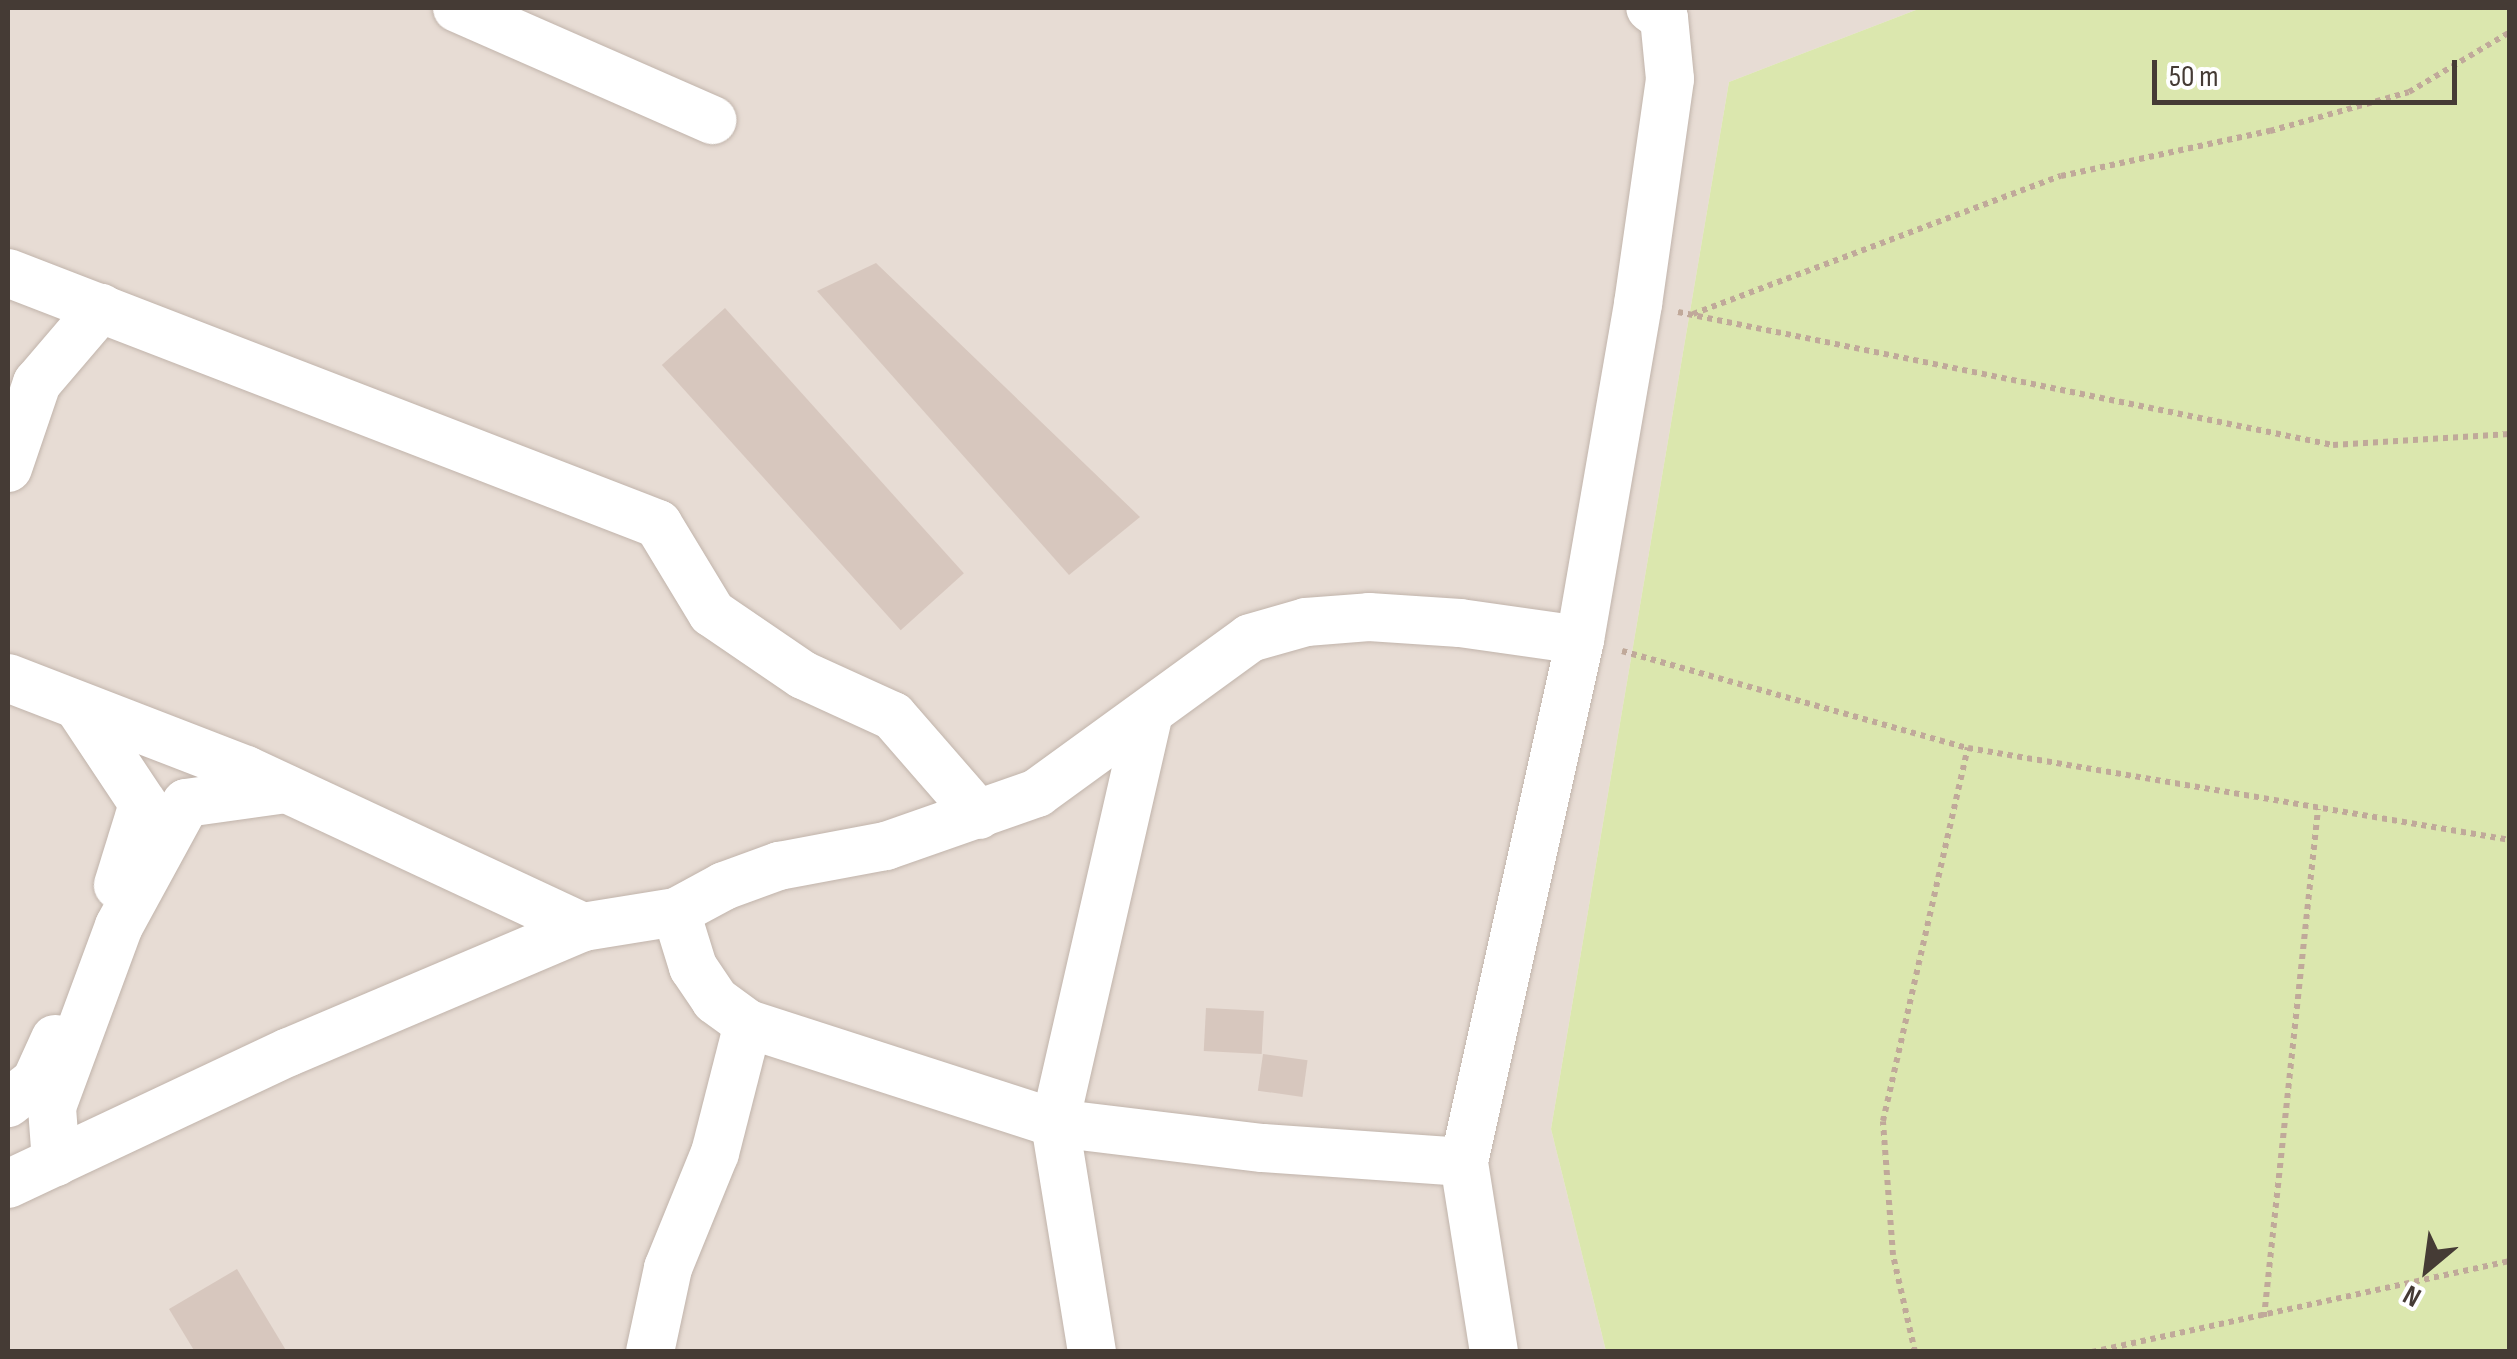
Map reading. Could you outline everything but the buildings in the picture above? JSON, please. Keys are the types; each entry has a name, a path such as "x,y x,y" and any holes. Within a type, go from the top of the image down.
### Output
{"street":[{"path":"457,8 712,120"},
{"path":"1494,1352 1464,1162 1580,640 1638,304 1670,79 1664,18 1650,8"},
{"path":"8,259 29,281 658,524 712,613 803,675 893,716 979,814"},
{"path":"8,468 37,383 101,308"},
{"path":"8,1184 289,1052 584,926 676,912 724,886 780,866 886,846 1037,793 1148,717 1195,675 1250,638 1306,622 1369,617 1460,623 1580,640"},
{"path":"8,678 286,789 584,926"},
{"path":"8,1103 36,1081 100,943 142,804 78,706"},
{"path":"1092,1352 1055,1123 1148,717"},
{"path":"56,1162 52,1107 119,926 186,803 286,789"},
{"path":"676,912 693,967 715,1000 748,1024 1055,1123 1263,1148 1464,1162"},
{"path":"650,1352 668,1268 715,1152 748,1024"}],"path":[{"path":"1691,315 2061,176 2270,131 2408,92 2510,32"},
{"path":"1638,304 2333,445 2510,434"},
{"path":"1580,640 1968,748 2510,840"},
{"path":"1915,1352 1893,1256 1882,1121 1968,748"},
{"path":"2264,1317 2318,809"},
{"path":"2092,1352 2510,1262"}],"shaded area":[{"path":"8,8 1921,8 1729,82 1551,1129 1606,1351 8,1352"}],"green space":[{"path":"1921,8 2509,8 2509,1351 1606,1351 1551,1129 1729,82"}]}
